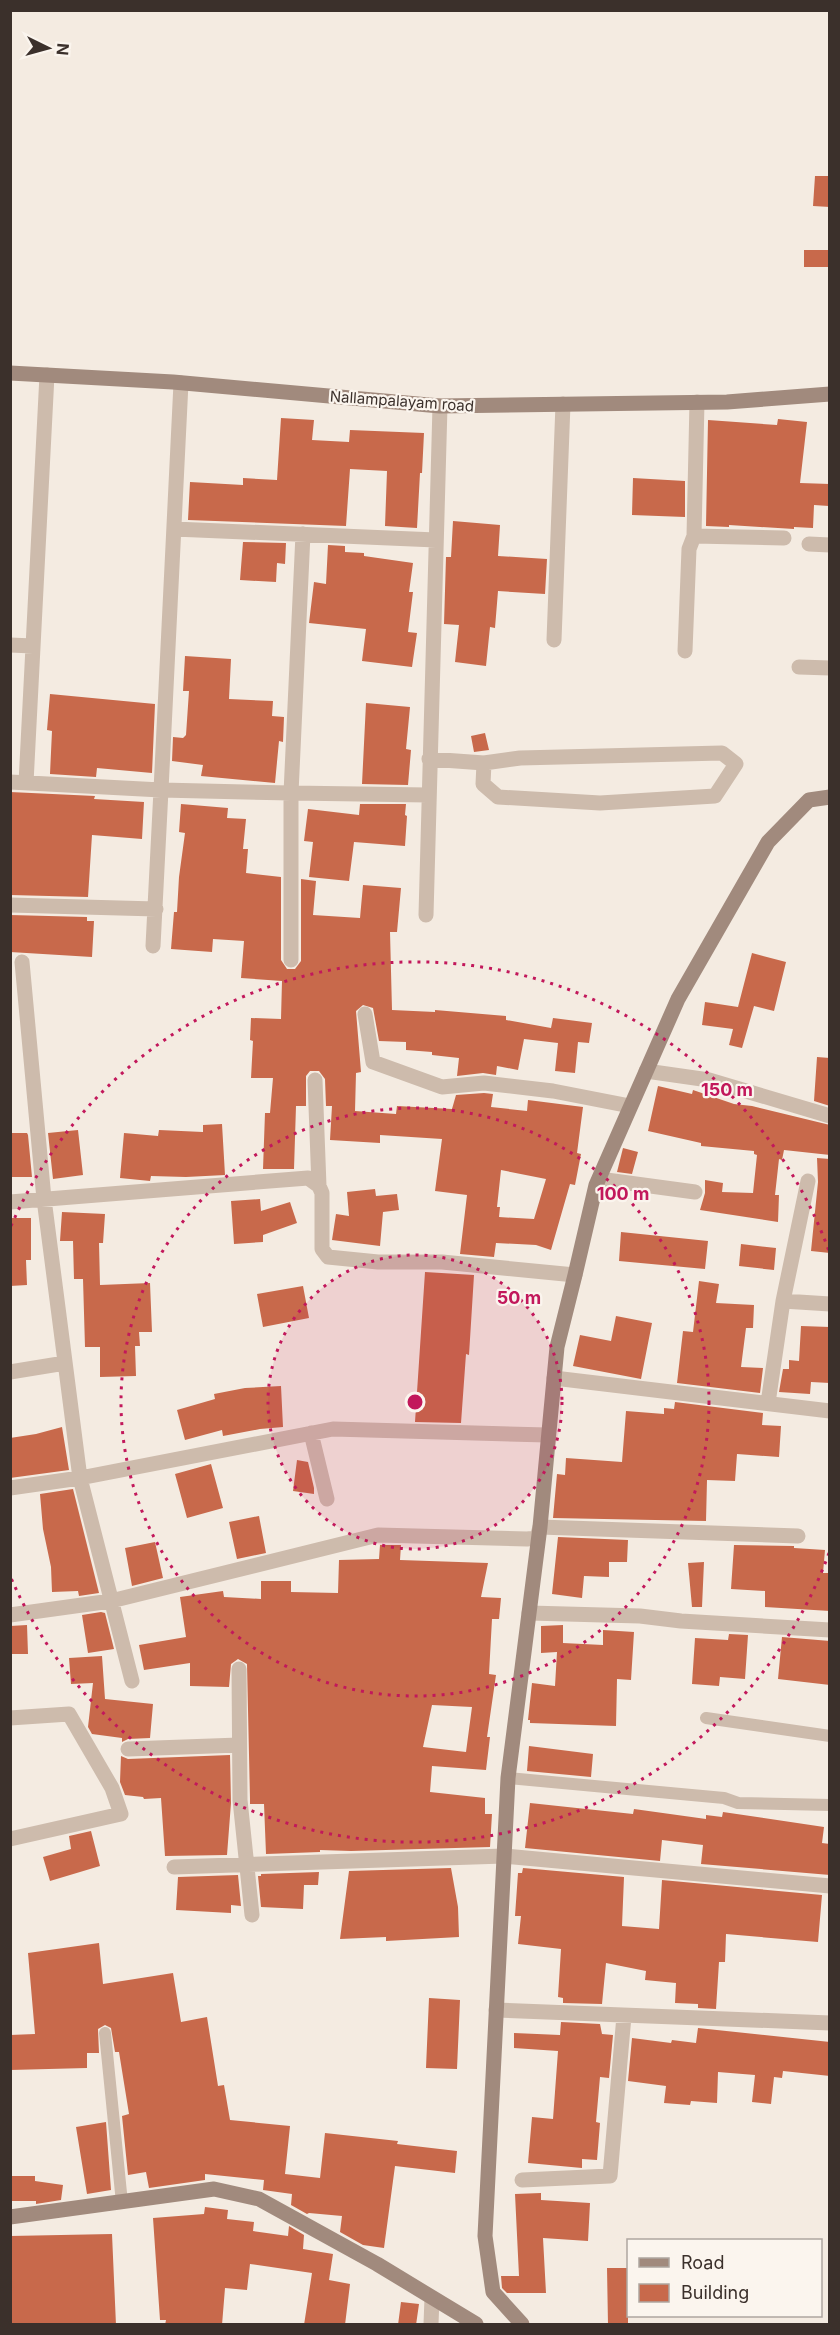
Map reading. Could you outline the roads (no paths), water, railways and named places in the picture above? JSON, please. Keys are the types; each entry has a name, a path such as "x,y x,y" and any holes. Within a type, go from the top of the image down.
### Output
{"street":[{"name":"Nallampalayam road","path":"10,373 181,383 440,406 697,402 830,394"},
{"path":"26,783 46,375"},
{"path":"153,946 181,383"},
{"path":"685,651 689,549 694,536 697,402"},
{"path":"554,640 563,404"},
{"path":"426,915 440,406"},
{"path":"174,529 436,540"},
{"path":"291,960 291,793 303,534"},
{"path":"694,536 784,538"},
{"path":"809,544 830,545"},
{"path":"10,645 33,646"},
{"path":"799,667 830,668"},
{"path":"429,759 484,763 520,758 722,753 736,764 715,796 600,803 498,797 483,784 484,763"},
{"path":"10,782 161,790 428,795"},
{"path":"522,2325 493,2292 485,2236 508,1778 540,1527 557,1347 599,1179 678,999 768,842 809,800 830,797"},
{"path":"10,905 156,909"},
{"path":"22,962 44,1199 80,1478 132,1681"},
{"path":"365,1014 373,1062 388,1069 442,1087 484,1083 553,1091 630,1106"},
{"path":"646,1071 709,1080 830,1116"},
{"path":"315,1080 319,1186 322,1193 322,1249 328,1257 378,1262 442,1262 574,1275"},
{"path":"10,1202 308,1178 319,1186"},
{"path":"599,1179 695,1192"},
{"path":"768,1403 783,1301 808,1181"},
{"path":"783,1301 830,1304"},
{"path":"10,1372 65,1363"},
{"path":"554,1378 830,1411"},
{"path":"10,1488 80,1478 333,1429 548,1435"},
{"path":"311,1433 327,1500"},
{"path":"540,1527 798,1536"},
{"path":"10,1615 111,1601 378,1535 527,1539 537,1538 540,1527"},
{"path":"529,1613 640,1616 681,1621 830,1630"},
{"path":"238,1669 240,1800 252,1915"},
{"path":"10,1718 69,1714 112,1788 121,1814 10,1839"},
{"path":"128,1749 239,1745"},
{"path":"174,1867 504,1856 830,1886"},
{"path":"496,2010 830,2024"},
{"path":"522,2180 610,2176 624,2016"},
{"path":"10,2217 214,2189 259,2199 377,2264 476,2325"},
{"path":"430,2325 432,2298"}],"lane":[{"path":"706,1718 830,1736"},
{"path":"508,1778 724,1798 738,1803 830,1805"},
{"path":"105,2033 122,2203"}]}
